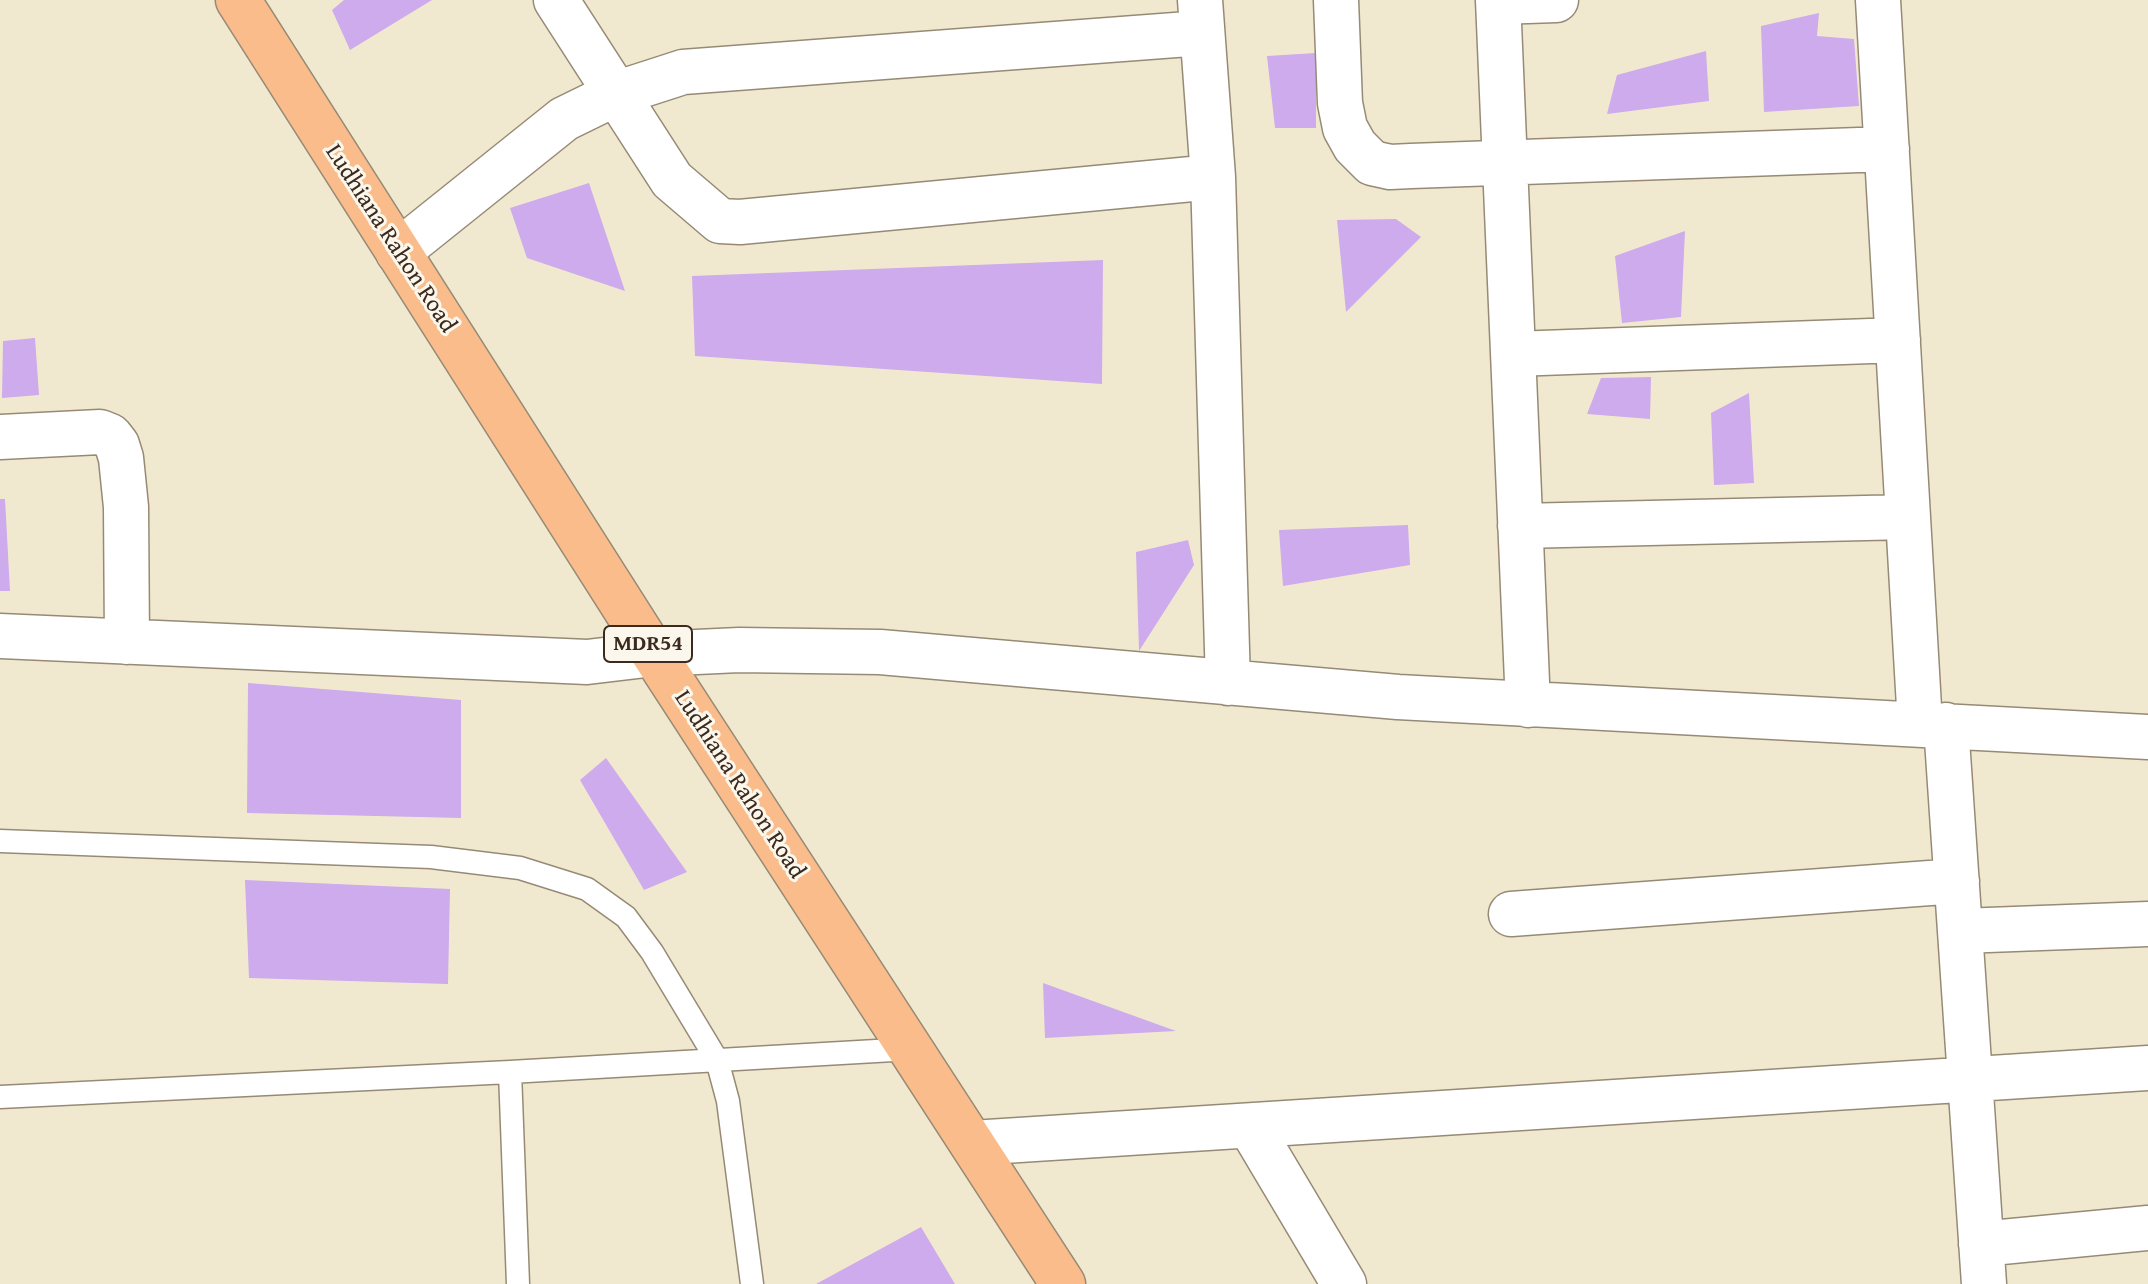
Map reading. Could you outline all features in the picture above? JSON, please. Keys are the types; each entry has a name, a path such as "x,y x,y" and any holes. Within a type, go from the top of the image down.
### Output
{"main road":[{"name":"Ludhiana Rahon Road","path":"238,0 654,654 1063,1284"}],"street":[{"path":"556,0 672,180 720,221 749,222 1213,177"},
{"path":"1336,0 1340,103 1345,128 1355,146 1372,163 1390,167 1887,149"},
{"path":"1528,705 1498,1 1556,0"},
{"path":"1878,0 1908,517 1933,724 1957,881 1982,1264 2148,1228"},
{"path":"398,252 564,119 615,94 683,72 1201,16 1213,177 1228,683"},
{"path":"1514,354 1898,340"},
{"path":"0,437 100,432 110,436 117,445 126,507 127,642"},
{"path":"1520,526 1908,517"},
{"path":"0,636 587,662 654,654 739,650 880,652 1398,697 2148,737"},
{"path":"1511,914 1957,881"},
{"path":"1961,931 2148,924"},
{"path":"972,1143 2148,1068"},
{"path":"1250,1126 1344,1284"}],"lane":[{"path":"0,841 431,857 533,872 587,889 626,917 652,952 717,1060 728,1101 752,1284"},
{"path":"0,1097 911,1049"},
{"path":"510,1072 518,1284"}],"building":[{"path":"344,0 432,0 350,50 332,10"},
{"path":"1819,13 1817,36 1854,39 1859,106 1764,112 1761,26"},
{"path":"1706,51 1709,101 1607,114 1617,75"},
{"path":"1316,53 1316,128 1275,128 1267,56"},
{"path":"589,183 625,291 527,258 510,208"},
{"path":"1396,219 1421,237 1346,312 1337,220"},
{"path":"1685,231 1681,317 1622,323 1615,256"},
{"path":"1103,260 1102,384 695,356 692,276"},
{"path":"35,338 39,395 2,398 3,341"},
{"path":"1651,377 1650,419 1587,414 1601,378"},
{"path":"1749,393 1754,483 1714,485 1711,413"},
{"path":"0,499 5,499 10,591 0,591"},
{"path":"1408,525 1410,565 1283,586 1279,530"},
{"path":"1188,540 1194,565 1139,651 1136,552"},
{"path":"248,683 461,700 461,818 247,813"},
{"path":"606,758 687,872 644,890 580,780"},
{"path":"245,880 450,889 448,984 249,978"},
{"path":"1043,983 1176,1031 1045,1038"},
{"path":"921,1227 955,1284 816,1284"}]}
